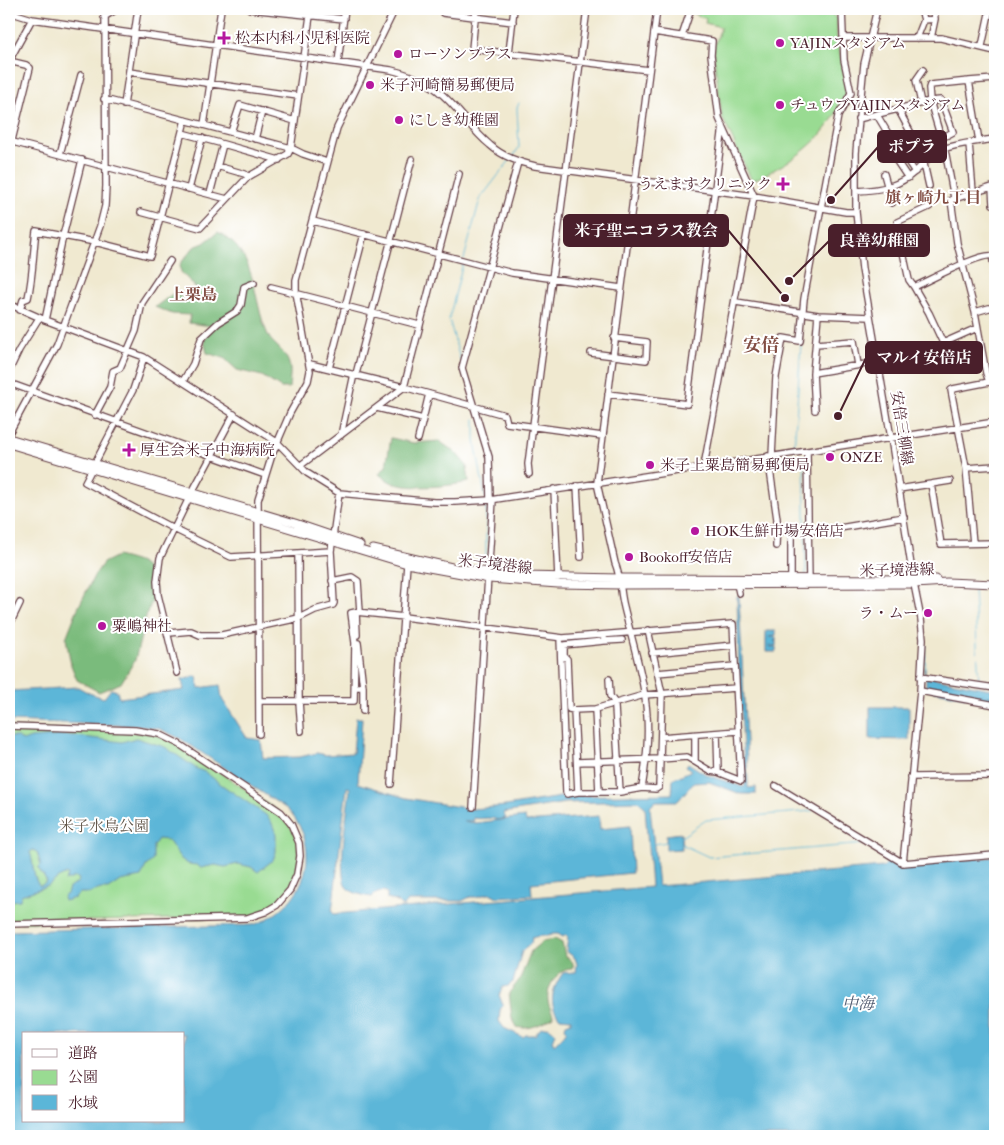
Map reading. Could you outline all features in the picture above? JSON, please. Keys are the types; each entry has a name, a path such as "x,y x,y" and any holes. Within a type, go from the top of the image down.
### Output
{"main road":[{"name":"米子境港線","path":"9,438 93,466"},
{"name":"米子境港線","path":"9,444 93,466 332,538 416,560 489,576 620,582 737,584 809,581 995,579"},
{"name":"米子境港線","path":"332,538 407,564 558,584 791,578 809,581"},
{"name":"米子境港線","path":"913,581 995,584"}],"street":[{"path":"9,433 57,344 95,242 105,206 105,9"},
{"path":"104,17 116,9"},
{"path":"124,105 138,9"},
{"path":"204,126 221,9"},
{"path":"250,9 344,19"},
{"path":"141,212 200,228 248,176 288,154 291,148 311,9"},
{"path":"338,62 345,9"},
{"path":"259,734 258,500 264,476 290,413 308,381 310,364 296,292 296,280 337,128 395,9"},
{"path":"476,9 472,49 649,70"},
{"path":"509,53 514,9"},
{"path":"529,474 528,464 587,9"},
{"path":"642,788 646,760 647,716 644,696 620,582 596,483 657,9"},
{"path":"682,36 691,9"},
{"path":"776,546 776,519 770,456 776,377 783,338 800,340 802,314 838,116 851,93 844,60 842,9"},
{"name":"安倍三柳線","path":"877,9 860,95 856,212 862,269 892,438 913,581 922,619 923,640 920,692 903,863"},
{"path":"918,38 924,20 921,9"},
{"path":"931,38 935,19 934,9"},
{"path":"982,46 990,9"},
{"path":"9,12 32,19 391,70 411,75 434,87 448,99 490,146 518,162 566,171 754,196 856,212"},
{"path":"443,13 512,22"},
{"path":"9,152 10,141 30,68 26,65 9,61 32,19"},
{"path":"924,20 935,19"},
{"path":"654,32 712,41 718,107 722,126 754,196 736,302 704,466"},
{"path":"843,38 950,39 995,50"},
{"path":"921,103 916,80 923,70"},
{"path":"129,72 298,96"},
{"path":"60,154 81,75"},
{"path":"954,198 944,150 930,101 930,85 995,79"},
{"path":"969,81 979,141"},
{"path":"851,93 860,95"},
{"path":"104,99 291,148 328,162"},
{"path":"858,119 940,100 954,132 940,139"},
{"path":"231,132 240,105 295,121"},
{"path":"898,109 925,163 929,186"},
{"path":"255,138 262,112"},
{"path":"877,115 888,136"},
{"path":"20,310 23,300 28,298 31,287 36,231 95,242 150,256 184,120"},
{"path":"608,394 687,404 722,126"},
{"path":"182,133 279,160"},
{"path":"189,189 202,138"},
{"path":"856,191 888,188 908,178 933,154 969,143 995,139"},
{"path":"10,141 227,199"},
{"path":"969,143 973,192"},
{"path":"210,194 222,144"},
{"path":"897,145 915,172"},
{"path":"892,154 908,178"},
{"path":"341,435 355,374 412,159"},
{"path":"9,371 19,350 42,319 82,160"},
{"path":"473,807 489,576 491,500 489,457 462,368 518,162"},
{"path":"217,166 248,176"},
{"path":"301,465 404,387 459,174"},
{"path":"884,174 892,204"},
{"path":"973,543 966,468 952,390 992,382 986,373 975,312 957,243 951,200 992,187 993,204 995,203"},
{"path":"929,207 897,222 909,280 930,313 944,342 977,328"},
{"path":"313,220 512,273 621,288"},
{"path":"858,232 870,232 877,239 899,234"},
{"path":"329,368 364,234"},
{"path":"914,287 962,264 990,255 993,256 993,262 995,263"},
{"path":"95,415 110,387 113,371 120,368 136,332 142,303 170,261"},
{"path":"183,381 193,364 200,339 237,311 241,305 244,287 254,283"},
{"path":"271,287 419,325"},
{"path":"736,302 802,314 870,316"},
{"path":"9,304 42,319 144,357 278,442 307,473 339,494 434,502 491,500 995,422"},
{"path":"975,312 995,308"},
{"path":"815,410 813,373 818,315"},
{"path":"591,353 646,360 647,342 614,338"},
{"path":"816,344 854,342 858,365"},
{"path":"144,357 133,390 85,482 231,557 331,551"},
{"path":"813,373 878,362"},
{"path":"310,364 355,374 505,415 506,423 602,436"},
{"path":"9,383 264,476"},
{"path":"418,439 430,394"},
{"path":"376,408 423,420"},
{"path":"178,673 160,605 157,581 160,558 234,414"},
{"path":"807,451 809,581"},
{"path":"966,468 995,466"},
{"path":"899,489 950,481"},
{"path":"930,484 940,544 995,543"},
{"path":"577,486 581,557"},
{"path":"554,489 558,578"},
{"path":"168,633 191,631 200,635 222,635 298,618 315,610 333,605 331,551 339,494"},
{"path":"809,530 904,517"},
{"path":"776,531 790,531 791,578"},
{"path":"298,553 301,731"},
{"path":"392,784 407,564"},
{"path":"332,581 352,577 358,581 358,612"},
{"path":"737,584 738,593"},
{"path":"9,626 20,603"},
{"path":"363,711 363,687 351,613 358,612 404,617 560,638 622,640"},
{"path":"578,762 660,760 687,757 710,771 718,772 741,781 733,624 630,632 564,645 564,656 567,659 569,709 595,709 644,696 736,688"},
{"path":"560,638 567,794 578,792 620,792 642,788 656,789 659,787 662,694 648,630"},
{"path":"259,701 354,701 356,643"},
{"path":"652,653 734,645"},
{"path":"657,673 735,666"},
{"path":"920,677 995,688"},
{"path":"609,679 610,696 615,703 620,792"},
{"path":"355,687 363,687"},
{"path":"920,692 995,705"},
{"path":"595,709 599,792"},
{"path":"574,710 578,792"},
{"path":"9,726 135,730 163,736 191,752 281,812 294,830 299,843 300,856 297,874 286,895 271,909 260,915 247,918 9,924"},
{"path":"661,737 738,731"},
{"path":"717,733 718,772"},
{"path":"695,735 695,761"},
{"path":"911,777 995,776"},
{"path":"776,786 903,863 995,855"}],"green space":[{"name":"チュウブYAJINスタジアム","path":"694,9 826,9 837,19 837,38 847,89 845,97 830,123 811,144 778,168 752,181 722,117 714,57 714,47 721,27 705,23 706,19 693,13"},
{"path":"218,232 231,241 241,252 247,265 268,335 283,352 290,366 289,388 281,388 262,376 237,370 224,358 207,353 204,341 212,326 189,323 190,315 172,314 155,307 175,292 188,303 197,289 181,272 180,264 194,247 204,243"},
{"path":"391,438 414,443 439,441 455,452 467,466 469,482 420,487 400,485 389,481 379,474 386,466"},
{"path":"117,556 144,566 150,575 156,592 147,613 135,660 121,683 99,692 77,680 71,665 66,638 94,576 103,563"},
{"name":"米子水鳥公園","path":"9,727 150,733 170,740 277,810 284,817 294,833 298,850 297,868 291,885 275,905 250,917 9,923"},
{"path":"555,939 562,943 565,956 573,965 572,969 557,975 549,990 548,1001 554,1017 531,1027 517,1027 512,1018 509,993 520,979 531,951 543,941"}],"water":[{"name":"中海","path":"737,596 739,596 748,788 756,787 756,794 741,794 709,782 693,783 678,801 656,801 650,807 658,886 884,867 890,858 902,865 995,857 995,1136 9,1136 9,931 253,925 271,917 296,892 304,876 307,859 305,842 299,825 287,809 181,739 160,729 141,726 9,721 9,691 78,687 104,698 111,689 117,691 119,698 184,690 182,680 197,676 199,688 220,685 222,699 247,738 261,740 263,758 300,757 317,753 326,755 353,753 356,718 362,718 358,783 406,798 472,809 506,806 566,796 672,794 673,779 692,770 686,766 688,763 707,775 743,787 745,786","holes":["347,787 350,788 343,855 344,881 347,888 359,894 372,897 384,891 387,893 387,899 396,901 401,906 404,906 408,901 462,901 470,897 487,894 497,897 532,895 531,883 632,873 630,826 600,829 599,816 526,822 525,817 476,823 464,821 474,821 473,818 492,818 497,820 506,818 503,813 565,803 638,801 645,807 651,887 334,914 332,912","553,934 563,937 566,935 568,938 566,951 575,958 577,964 576,972 563,973 554,990 553,1001 556,1013 560,1018 571,1019 571,1022 566,1024 565,1028 567,1030 564,1035 554,1044 553,1041 556,1033 549,1027 541,1028 535,1035 523,1037 504,1028 499,1021 500,1010 503,1005 499,995 503,987 513,982 522,951 531,943 532,938"]},
{"path":"766,631 776,631 776,635 769,637 776,637 776,646 769,647 776,647 776,652 766,652"},
{"path":"924,668 925,673 929,677 995,690 995,702 929,690 926,686"},
{"path":"870,707 909,707 909,740 870,739"},
{"name":"米子水鳥公園","path":"68,735 122,742 136,738 165,747 197,769 205,772 266,815 271,821 276,834 276,852 273,860 258,872 251,867 238,864 225,867 215,865 201,868 197,865 188,864 181,859 168,840 158,839 153,846 153,860 146,866 141,877 120,881 108,889 80,893 75,898 64,901 63,897 67,894 69,888 78,882 79,879 76,877 65,881 68,876 67,874 48,886 21,895 20,900 9,901 9,737 18,737 23,741 31,738","holes":["33,850 37,852 41,865 38,868 47,882 40,886 34,875 30,852"]},
{"path":"681,833 682,849 666,850 666,835"}],"waterway":[{"path":"513,157 519,147 517,108 519,103"},
{"path":"464,259 480,199 510,160"},
{"path":"461,363 449,319 463,263"},
{"path":"794,450 801,343"},
{"path":"475,419 475,441 485,497"},
{"path":"801,455 804,457 806,575"},
{"path":"486,503 486,557"},
{"path":"974,589 979,683"},
{"path":"925,669 926,646"},
{"path":"680,838 706,820 812,811"},
{"path":"654,844 667,842"},
{"path":"681,844 709,857 865,844"}],"place":[{"name":"松本内科小児科医院","path":"224,38"},
{"name":"YAJINスタジアム","path":"780,43"},
{"name":"ローソンプラス","path":"398,54"},
{"name":"米子河崎簡易郵便局","path":"370,85"},
{"name":"チュウブYAJINスタジアム","path":"780,105"},
{"name":"にしき幼稚園","path":"399,120"},
{"name":"うえますクリニック","path":"783,184"},
{"name":"ポプラ","path":"831,200"},
{"name":"良善幼稚園","path":"789,281"},
{"name":"米子聖ニコラス教会","path":"785,298"},
{"name":"マルイ安倍店","path":"838,416"},
{"name":"厚生会米子中海病院","path":"129,450"},
{"name":"ONZE","path":"830,457"},
{"name":"米子上粟島簡易郵便局","path":"650,465"},
{"name":"HOK生鮮市場安倍店","path":"695,531"},
{"name":"Bookoff安倍店","path":"629,557"},
{"name":"ラ・ムー","path":"928,613"},
{"name":"粟嶋神社","path":"102,626"}],"district":[{"name":"旗ヶ崎九丁目","path":"933,197"},
{"name":"上栗島","path":"193,294"},
{"name":"安倍","path":"761,345"}]}
